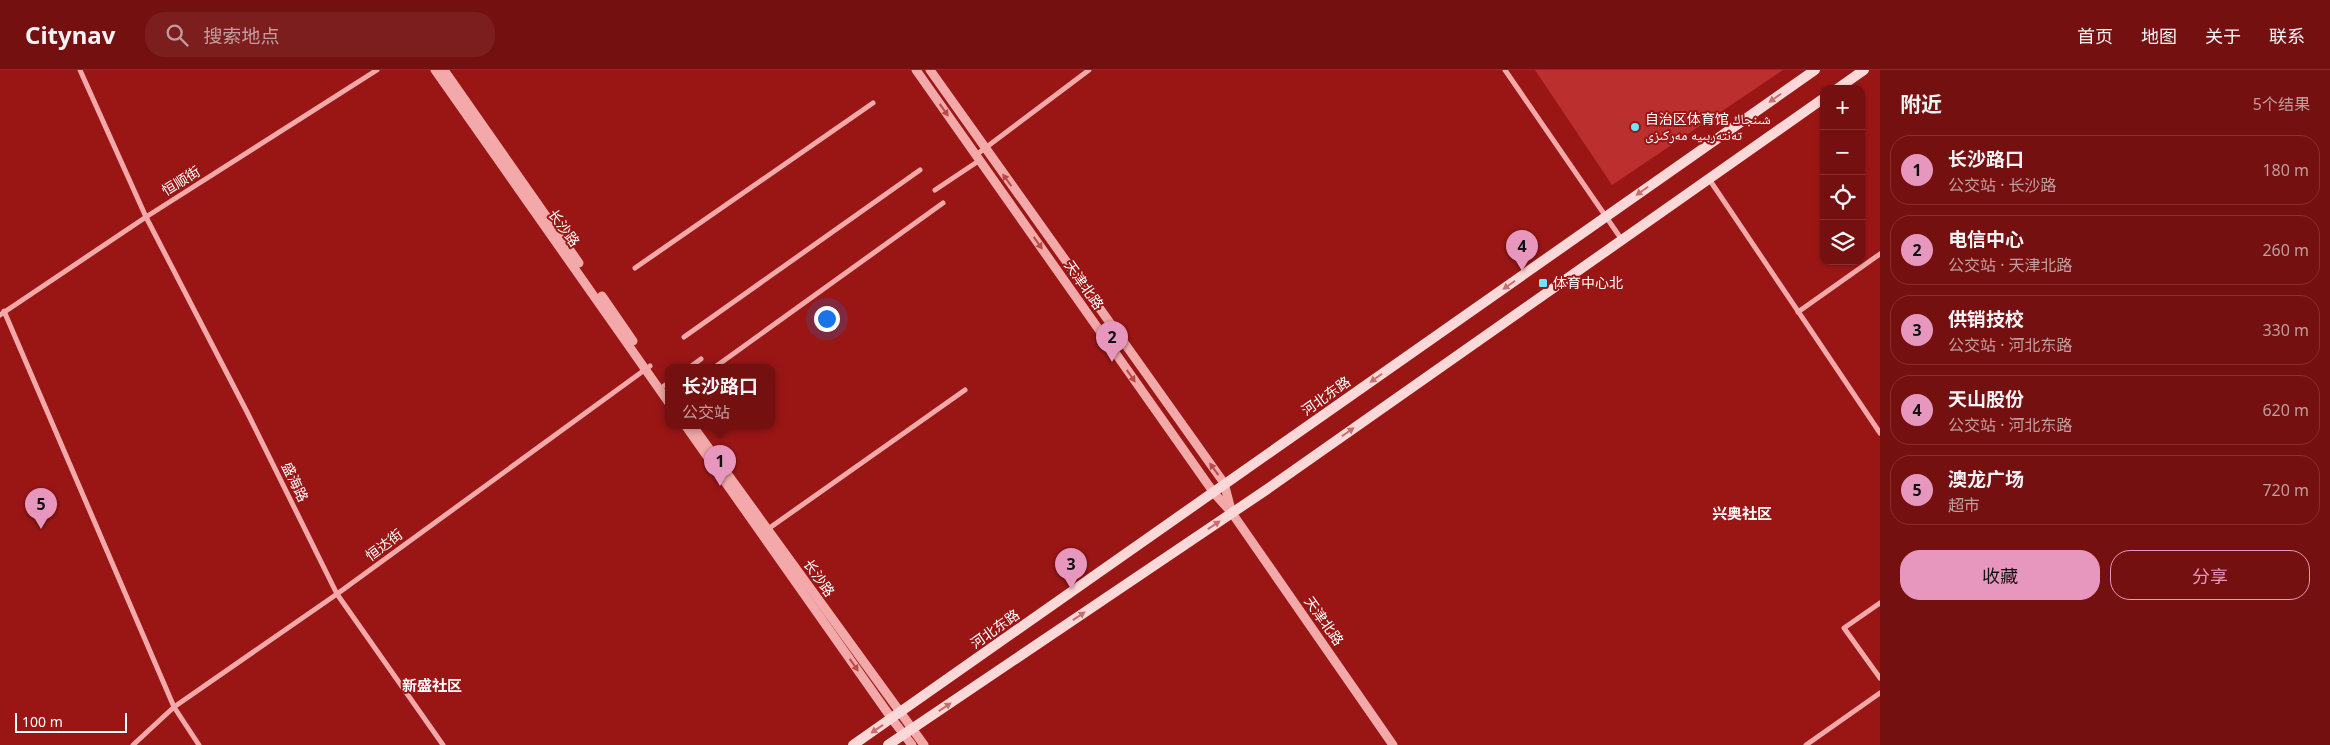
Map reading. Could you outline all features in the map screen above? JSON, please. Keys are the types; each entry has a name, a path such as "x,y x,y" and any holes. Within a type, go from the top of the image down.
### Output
{"main road":[{"name":"河北东路","path":"853,745 1815,70"},
{"path":"1843,85 1864,70"},
{"path":"888,745 1232,513 1820,101"}],"street":[{"name":"盛海路","path":"80,70 146,217 247,412 337,594 443,745"},
{"name":"恒顺街","path":"2,313 146,217 377,70"},
{"name":"长沙路","path":"435,70 648,368 665,385"},
{"name":"长沙路","path":"444,70 648,368 665,396"},
{"name":"天津北路","path":"916,70 1214,493 1232,513 1393,745"},
{"name":"天津北路","path":"930,70 1224,483 1232,513"},
{"path":"935,190 978,157 984,148 1088,70"},
{"path":"1506,70 1622,240"},
{"path":"635,268 874,103"},
{"path":"684,337 920,170"},
{"path":"1709,179 1880,433"},
{"path":"719,364 943,203"},
{"path":"1798,312 1880,254"},
{"path":"2,313 174,707 199,745"},
{"path":"694,364 701,359"},
{"name":"恒达街","path":"133,745 174,707 337,594 648,368"},
{"path":"768,529 965,390"},
{"name":"长沙路","path":"688,429 896,716 908,731 924,745"},
{"name":"长沙路","path":"695,429 768,529 896,716"},
{"path":"1880,603 1844,628 1880,678"},
{"path":"1806,745 1880,693"},
{"name":"长沙路","path":"908,731 912,745"}],"shaded area":[{"name":"自治区体育馆 شىنجاڭ تەنتەربىيە مەركىزى","path":"1535,70 1783,70 1612,185"}],"place":[{"name":"自治区体育馆 شىنجاڭ تەنتەربىيە مەركىزى","path":"1635,127"},
{"name":"天山股份","path":"1522,271"},
{"name":"体育中心北","path":"1543,283"},
{"name":"电信中心","path":"1112,362"},
{"name":"长沙路口","path":"720,486"},
{"name":"澳龙广场","path":"41,529"},
{"name":"供销技校","path":"1071,589"}],"district":[{"name":"兴奥社区","path":"1742,514"},
{"name":"新盛社区","path":"432,686"}]}
